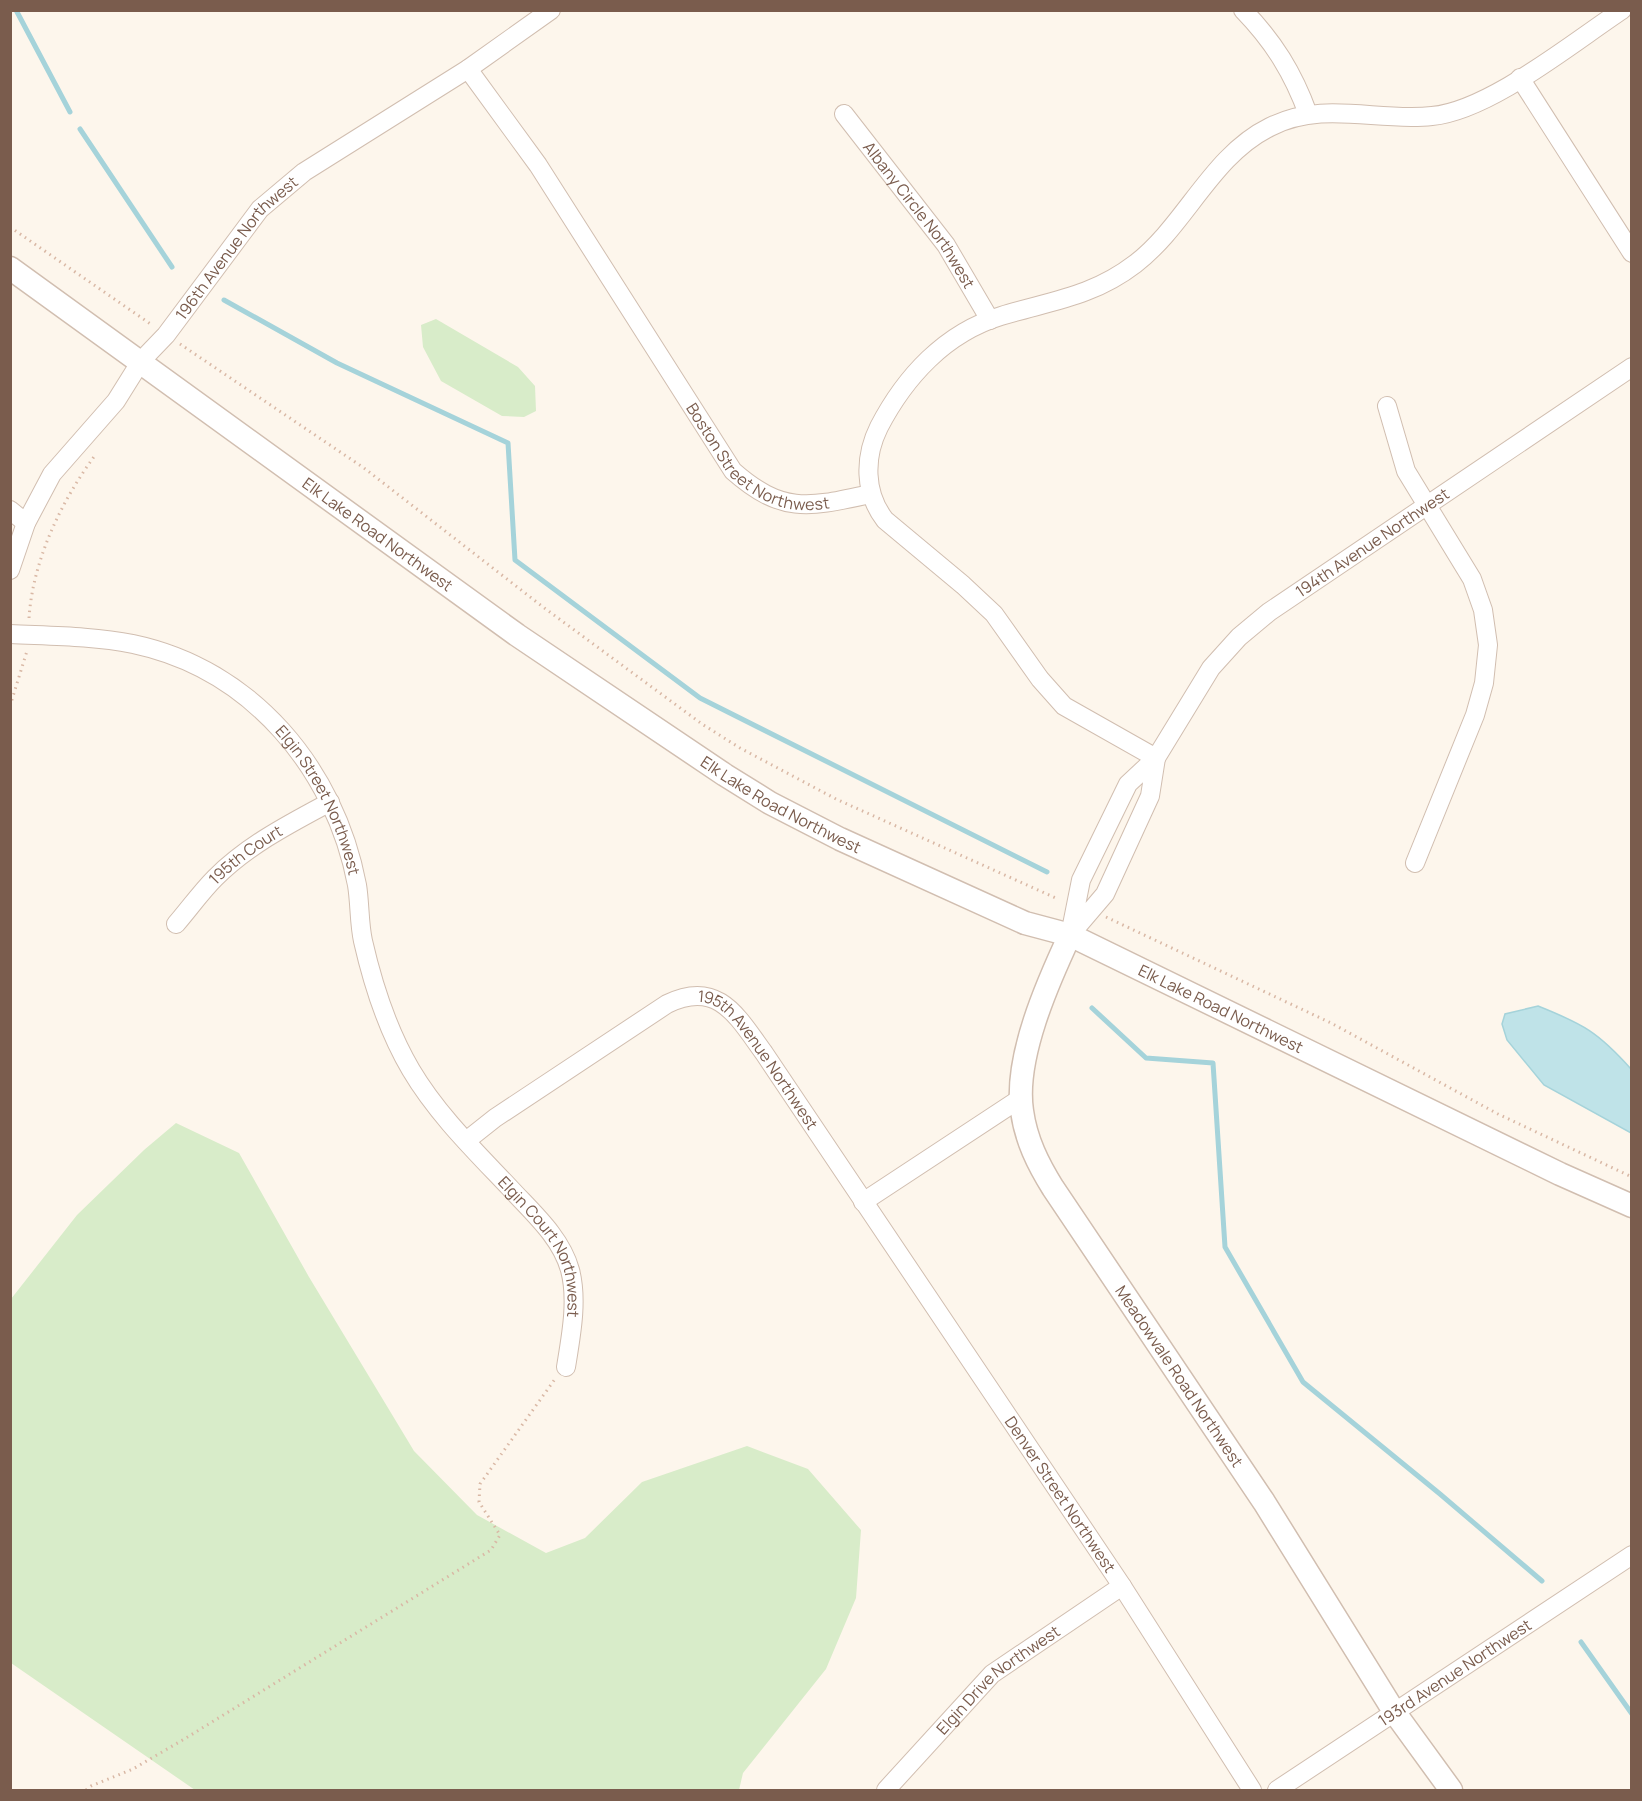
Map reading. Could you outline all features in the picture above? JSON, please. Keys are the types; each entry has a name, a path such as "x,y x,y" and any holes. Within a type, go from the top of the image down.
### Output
{"street":[{"name":"196th Avenue Northwest","path":"10,570 26,523 52,474 116,401 141,361 166,335 260,209 304,172 468,69 551,10"},
{"path":"1243,10 1267,34 1288,66 1308,114"},
{"path":"1156,758 1064,706 1040,679 994,614 885,520 874,507 870,494 869,456 875,436 900,391 926,360 959,335 990,320 1080,296 1136,264 1167,233 1239,148 1270,126 1308,114 1329,111 1390,117 1432,116 1473,105 1520,78 1622,10"},
{"name":"Boston Street Northwest","path":"468,69 538,165 733,471 748,485 775,499 797,506 816,505 870,494"},
{"path":"1520,78 1632,253"},
{"name":"Albany Circle Northwest","path":"844,114 946,245 990,320"},
{"name":"Elk Lake Road Northwest","path":"10,268 517,635 725,775 770,802 840,839 1025,923 1071,935 1549,1169 1632,1206"},
{"name":"194th Avenue Northwest","path":"1084,909 1081,880 1128,784 1156,758 1211,668 1239,637 1269,612 1632,367"},
{"path":"1387,406 1406,471 1472,579 1483,610 1488,645 1484,683 1475,715 1415,863"},
{"path":"10,510 26,523"},
{"name":"Elgin Street Northwest","path":"19,634 134,644 205,669 248,698 286,734 316,774 346,839 357,886 363,940 395,1042 422,1087 466,1141"},
{"name":"194th Avenue Northwest","path":"1071,935 1084,909 1105,894 1150,796 1156,758"},
{"name":"195th Court","path":"176,924 213,879 242,854 330,802"},
{"name":"Meadowvale Road Northwest","path":"1071,935 1048,982 1032,1030 1021,1098 1032,1151 1043,1172 1264,1502 1395,1713 1451,1791"},
{"name":"195th Avenue Northwest","path":"466,1141 495,1118 648,1016 681,997 705,995 729,1007 738,1017 862,1202"},
{"path":"862,1202 1021,1098"},
{"name":"Elgin Court Northwest","path":"466,1141 535,1215 562,1251 570,1269 573,1288 566,1367"},
{"name":"Denver Street Northwest","path":"862,1202 1122,1586 1252,1791"},
{"name":"193rd Avenue Northwest","path":"1277,1791 1632,1555"},
{"name":"Elgin Drive Northwest","path":"886,1791 992,1674 1122,1586"}],"path":[{"path":"10,227 364,468 543,607 702,724 740,748 836,799 1084,909 1331,1023 1498,1114 1632,1177"},
{"path":"10,706 24,670 19,634 54,524 82,472 100,448"},
{"path":"86,1791 91,1786 134,1769 491,1550 500,1535 479,1502 480,1484 544,1392 566,1367"}],"green space":[{"path":"436,319 518,367 535,386 536,411 524,417 502,416 441,381 423,347 421,325"},
{"path":"176,1123 239,1153 309,1277 414,1451 477,1515 546,1553 585,1538 642,1482 747,1446 808,1469 861,1530 856,1598 826,1669 743,1773 739,1790 195,1790 11,1663 11,1299 77,1215 144,1150"}],"water":[{"path":"1538,1006 1589,1030 1609,1046 1631,1069 1631,1133 1544,1085 1507,1040 1502,1024 1505,1014"}],"waterway":[{"path":"16,10 70,112"},
{"path":"80,129 172,267"},
{"path":"224,300 337,363 508,443 515,560 700,698 1047,872"},
{"path":"1092,1008 1146,1058 1213,1063 1225,1247 1303,1382 1542,1581"},
{"path":"1581,1642 1632,1714"}]}
